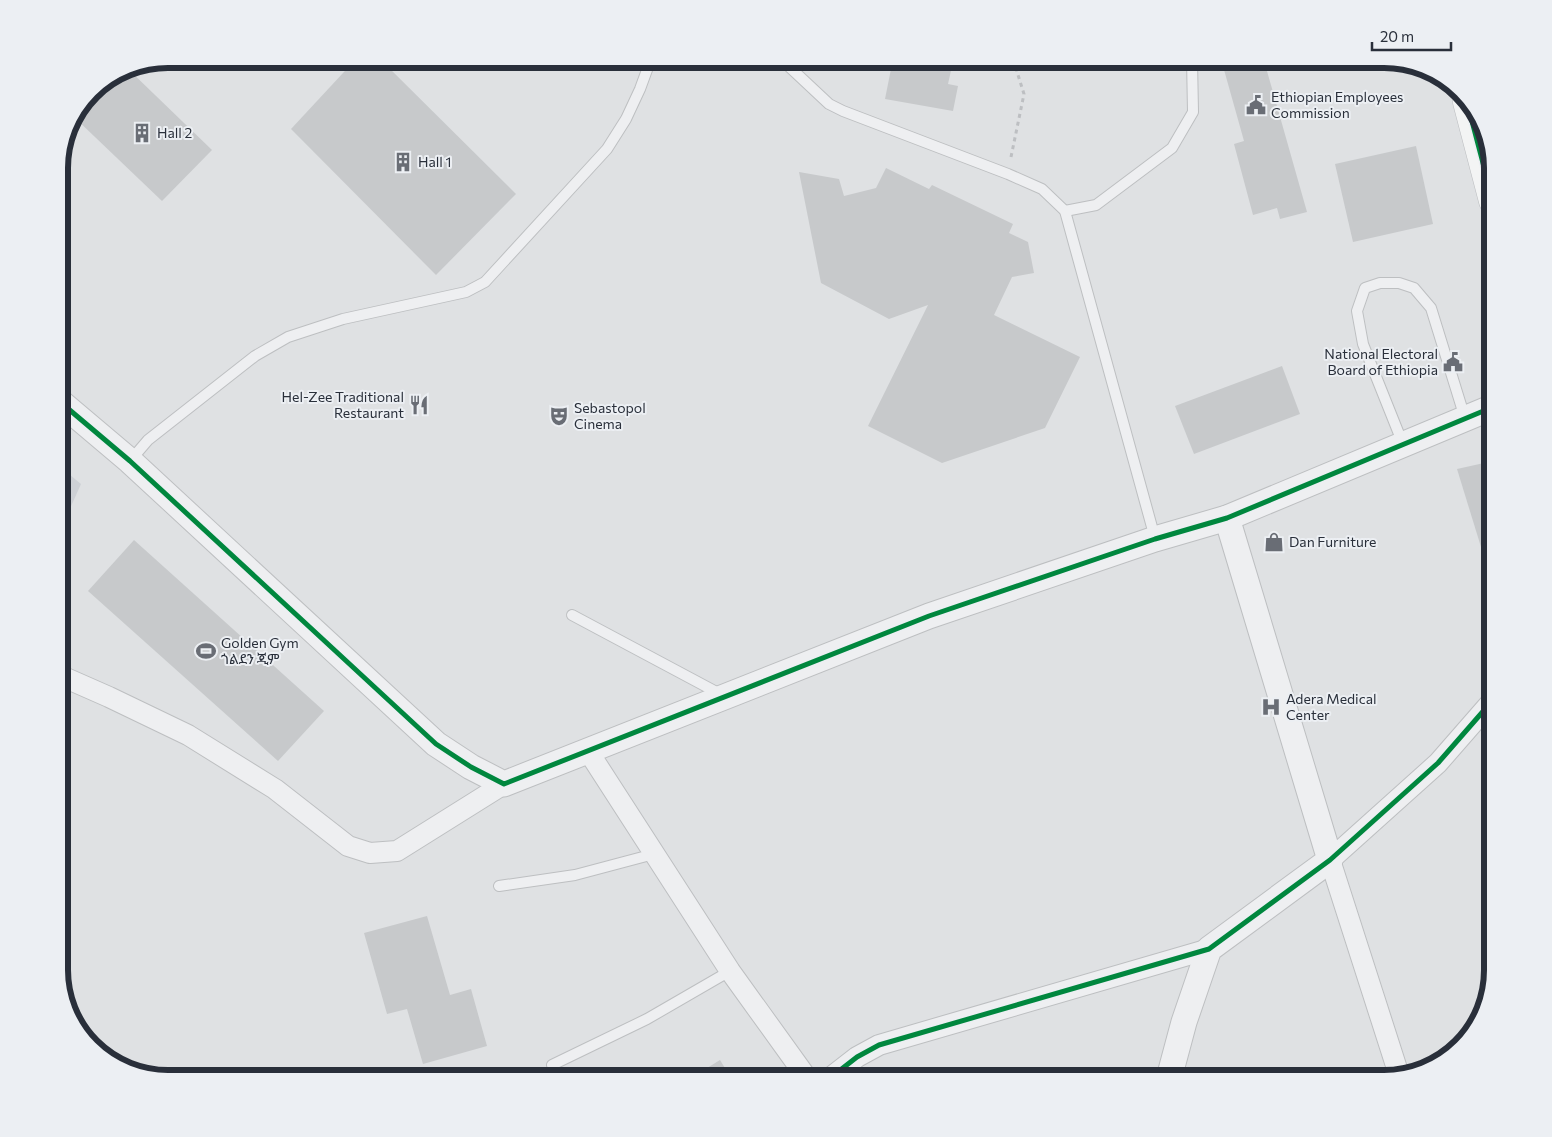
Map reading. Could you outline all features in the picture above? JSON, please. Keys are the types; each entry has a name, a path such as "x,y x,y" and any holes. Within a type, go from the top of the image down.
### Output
{"main road":[{"path":"1473,121 1484,165"}],"street":[{"path":"68,408 130,460 436,744 471,768 504,784"},
{"path":"68,679 188,736 275,789 348,846 370,853 397,851 504,784 929,616 1155,539 1227,518 1484,411"},
{"path":"1227,518 1330,860 1397,1069"},
{"path":"840,1070 857,1057 879,1045 1209,949 1330,860 1438,763 1484,710"},
{"path":"588,751 730,971 801,1070"},
{"path":"1170,1070 1184,1022 1209,949"}],"lane":[{"path":"130,460 148,440 255,356 288,337 344,320 466,292 486,282 607,149 626,119 648,68"},
{"path":"791,68 829,104 1042,189 1065,211 1155,539"},
{"path":"1065,211 1096,205 1172,148 1193,112 1192,68"},
{"path":"1403,445 1363,344 1357,311 1365,288 1399,282 1414,288 1430,308 1465,419"},
{"path":"572,615 725,697"},
{"path":"498,886 575,875 654,854"},
{"path":"552,1065 647,1020 730,971"}],"path":[{"path":"1008,174 1024,94 1016,68"}],"shaded area":[{"path":"68,473 81,484 68,513"}],"building":[{"name":"Hall 1","path":"348,68 389,68 516,194 436,275 291,129"},
{"path":"891,68 952,68 948,84 958,86 953,111 885,99"},
{"name":"Ethiopian Employees Commission","path":"1224,68 1266,68 1307,212 1280,219 1277,208 1253,215 1234,144 1244,141"},
{"name":"Hall 2","path":"133,74 212,150 162,201 79,122 84,112 102,92 112,84"},
{"path":"1416,146 1433,224 1353,242 1335,164"},
{"path":"886,168 929,189 932,185 1013,224 1009,233 1028,242 1034,273 1012,277 994,315 1080,357 1045,428 942,463 868,426 928,305 889,319 821,283 799,172 839,179 844,196 876,188"},
{"path":"1282,366 1300,414 1194,454 1175,406"},
{"path":"1484,463 1484,557 1457,469"},
{"name":"Golden Gym ጎልደን ጂም","path":"134,540 324,711 278,761 88,591"},
{"path":"427,916 450,995 471,989 487,1046 423,1064 407,1009 387,1014 364,933"},
{"path":"720,1060 726,1070 704,1070"}],"cycle path":[{"path":"1471,118 1484,167"},
{"path":"68,409 130,461 436,744 471,767 504,784 929,616 1155,539 1227,518 1484,411"},
{"path":"840,1070 857,1057 879,1045 1209,949 1330,860 1438,763 1484,710"}],"place":[{"name":"Ethiopian Employees Commission","path":"1256,105"},
{"name":"Hall 2","path":"142,133"},
{"name":"Hall 1","path":"403,162"},
{"name":"National Electoral Board of Ethiopia","path":"1453,362"},
{"name":"Hel-Zee Traditional Restaurant","path":"419,405"},
{"name":"Sebastopol Cinema","path":"559,416"},
{"name":"Dan Furniture","path":"1274,542"},
{"name":"Golden Gym ጎልደን ጂም","path":"206,651"},
{"name":"Adera Medical Center","path":"1271,707"}]}
